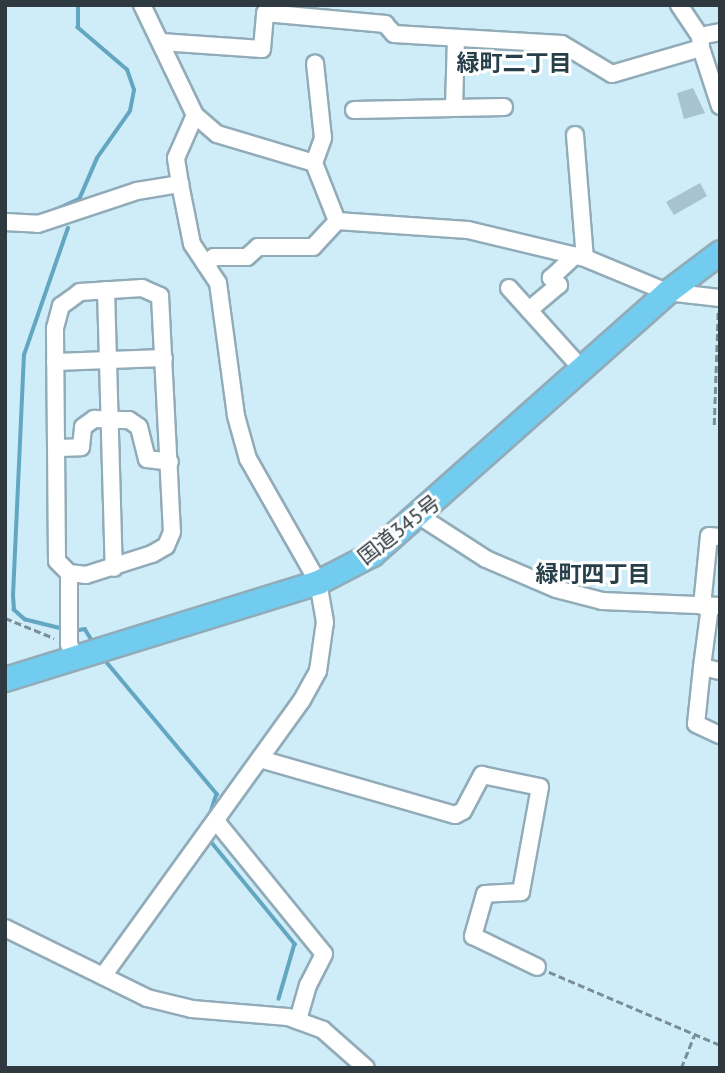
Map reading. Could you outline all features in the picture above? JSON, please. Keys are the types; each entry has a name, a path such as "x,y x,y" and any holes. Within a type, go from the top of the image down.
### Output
{"highway":[{"name":"国道345号","path":"5,678 72,651 318,582 372,554 421,517 667,292 720,252"}],"street":[{"path":"142,5 195,115 217,134 314,163"},
{"path":"679,5 700,42 719,101"},
{"path":"161,42 262,48 265,13 385,24 394,34 562,44 612,74 720,32"},
{"path":"454,108 456,38"},
{"path":"314,63 323,138 314,163 337,221"},
{"path":"354,110 504,107"},
{"path":"103,976 260,759 318,671 325,622 318,582 248,459 236,416 218,283 192,244 176,158 195,115"},
{"path":"575,135 580,257"},
{"path":"5,222 38,224 137,191 180,184"},
{"path":"337,221 468,230 580,257 667,292 719,298"},
{"path":"206,265 214,257 247,257 257,247 313,247 337,221"},
{"path":"529,310 559,285 551,278 580,257"},
{"path":"69,573 114,568 166,546 172,532 160,296 142,288 80,292 61,306 55,362 58,448 57,561 69,573 72,651"},
{"path":"509,288 582,369"},
{"path":"106,290 114,568"},
{"path":"55,362 164,358"},
{"path":"58,448 81,447 83,427 94,419 109,419 139,427 147,459 170,462"},
{"path":"421,517 486,559 556,589 602,601 711,606"},
{"path":"720,537 709,536 711,606 695,723 720,736"},
{"path":"702,667 720,671"},
{"path":"260,759 455,814 463,811 482,775 540,787 521,892 485,894 473,936 537,967"},
{"path":"216,821 324,954 308,985 298,1021"},
{"path":"5,928 137,995 192,1009 298,1021 323,1030 366,1068"}],"path":[{"path":"714,425 719,298"},
{"path":"5,618 72,651"},
{"path":"537,967 720,1045"},
{"path":"681,1068 694,1035"}],"building":[{"path":"693,88 705,113 684,119 677,93"},
{"path":"700,183 707,196 674,215 666,202"}],"waterway":[{"path":"78,5 78,28 127,70 134,90 130,111 97,158 78,202"},
{"path":"50,212 79,199"},
{"path":"62,629 25,620 14,610 13,596 24,355 68,228"},
{"path":"79,630 85,629 93,642"},
{"path":"105,660 217,794 210,815"},
{"path":"209,839 295,944 279,999"}],"district":[{"name":"緑町二丁目","path":"514,63"},
{"name":"緑町四丁目","path":"593,574"}]}
